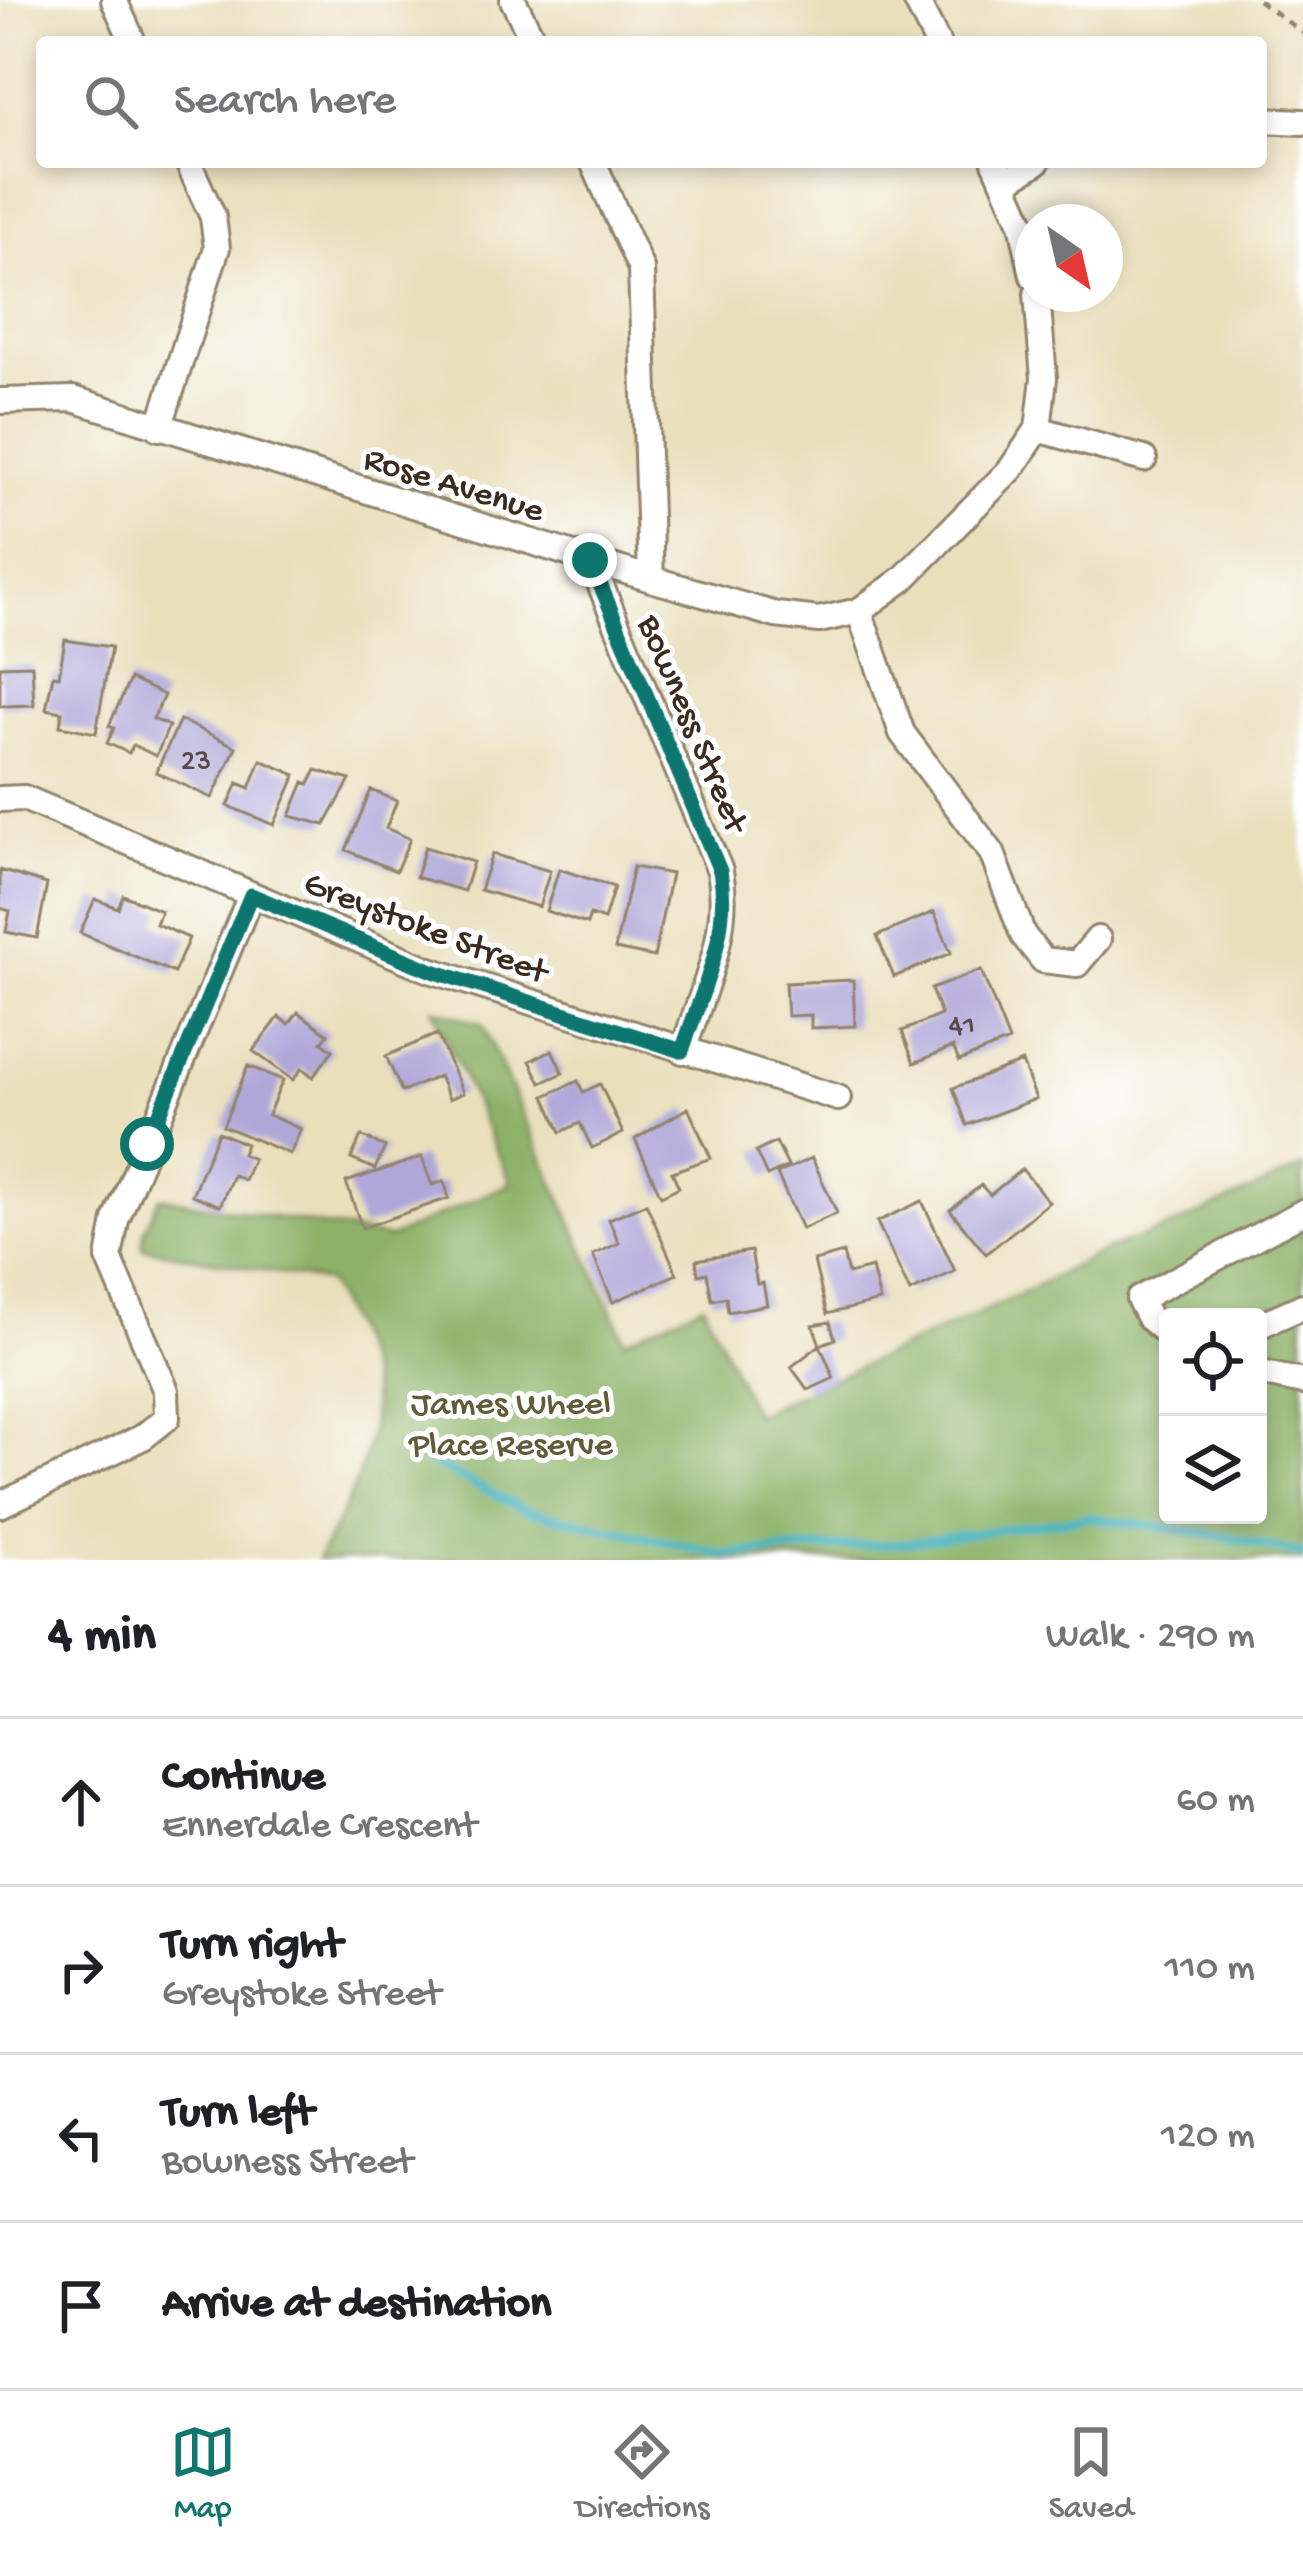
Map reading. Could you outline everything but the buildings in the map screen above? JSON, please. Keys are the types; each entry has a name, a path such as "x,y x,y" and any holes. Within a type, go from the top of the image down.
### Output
{"street":[{"path":"114,0 130,36"},
{"path":"514,0 531,36"},
{"path":"916,0 934,36"},
{"path":"1267,120 1303,122"},
{"path":"159,428 217,248 213,217 191,168"},
{"path":"595,168 641,269 651,579"},
{"path":"1000,172 1015,207"},
{"path":"1038,312 1044,378 1038,429 1011,469 919,563 859,610 902,733 992,853 1023,935 1043,960 1076,964 1098,938"},
{"name":"Rose Avenue","path":"0,401 73,399 776,615 818,620 859,610"},
{"path":"1038,429 1144,459"},
{"name":"Bowness Street","path":"590,560 720,871 726,899 682,1051"},
{"name":"Greystoke Street","path":"0,800 24,798 430,970 838,1098"},
{"path":"0,1505 126,1446 167,1418 166,1391 109,1258 116,1220 251,895"},
{"path":"1159,1326 1138,1299 1303,1212"},
{"path":"1267,1322 1303,1306"},
{"path":"1267,1374 1303,1382"}],"path":[{"path":"1258,0 1303,33"}],"green space":[{"name":"James Wheel Place Reserve","path":"432,1008 482,1024 625,1340 703,1304 754,1414 1019,1295 1101,1252 1173,1226 1303,1167 1303,1560 317,1560 353,1489 373,1413 370,1380 327,1282 143,1248 144,1231 160,1197 390,1238 511,1183"}],"waterway":[{"path":"408,1451 525,1510 722,1554 905,1543 1088,1517 1226,1537 1303,1554"}],"route":[{"path":"147,1144 251,895 430,970 682,1051 726,899 720,871 590,560"}]}
